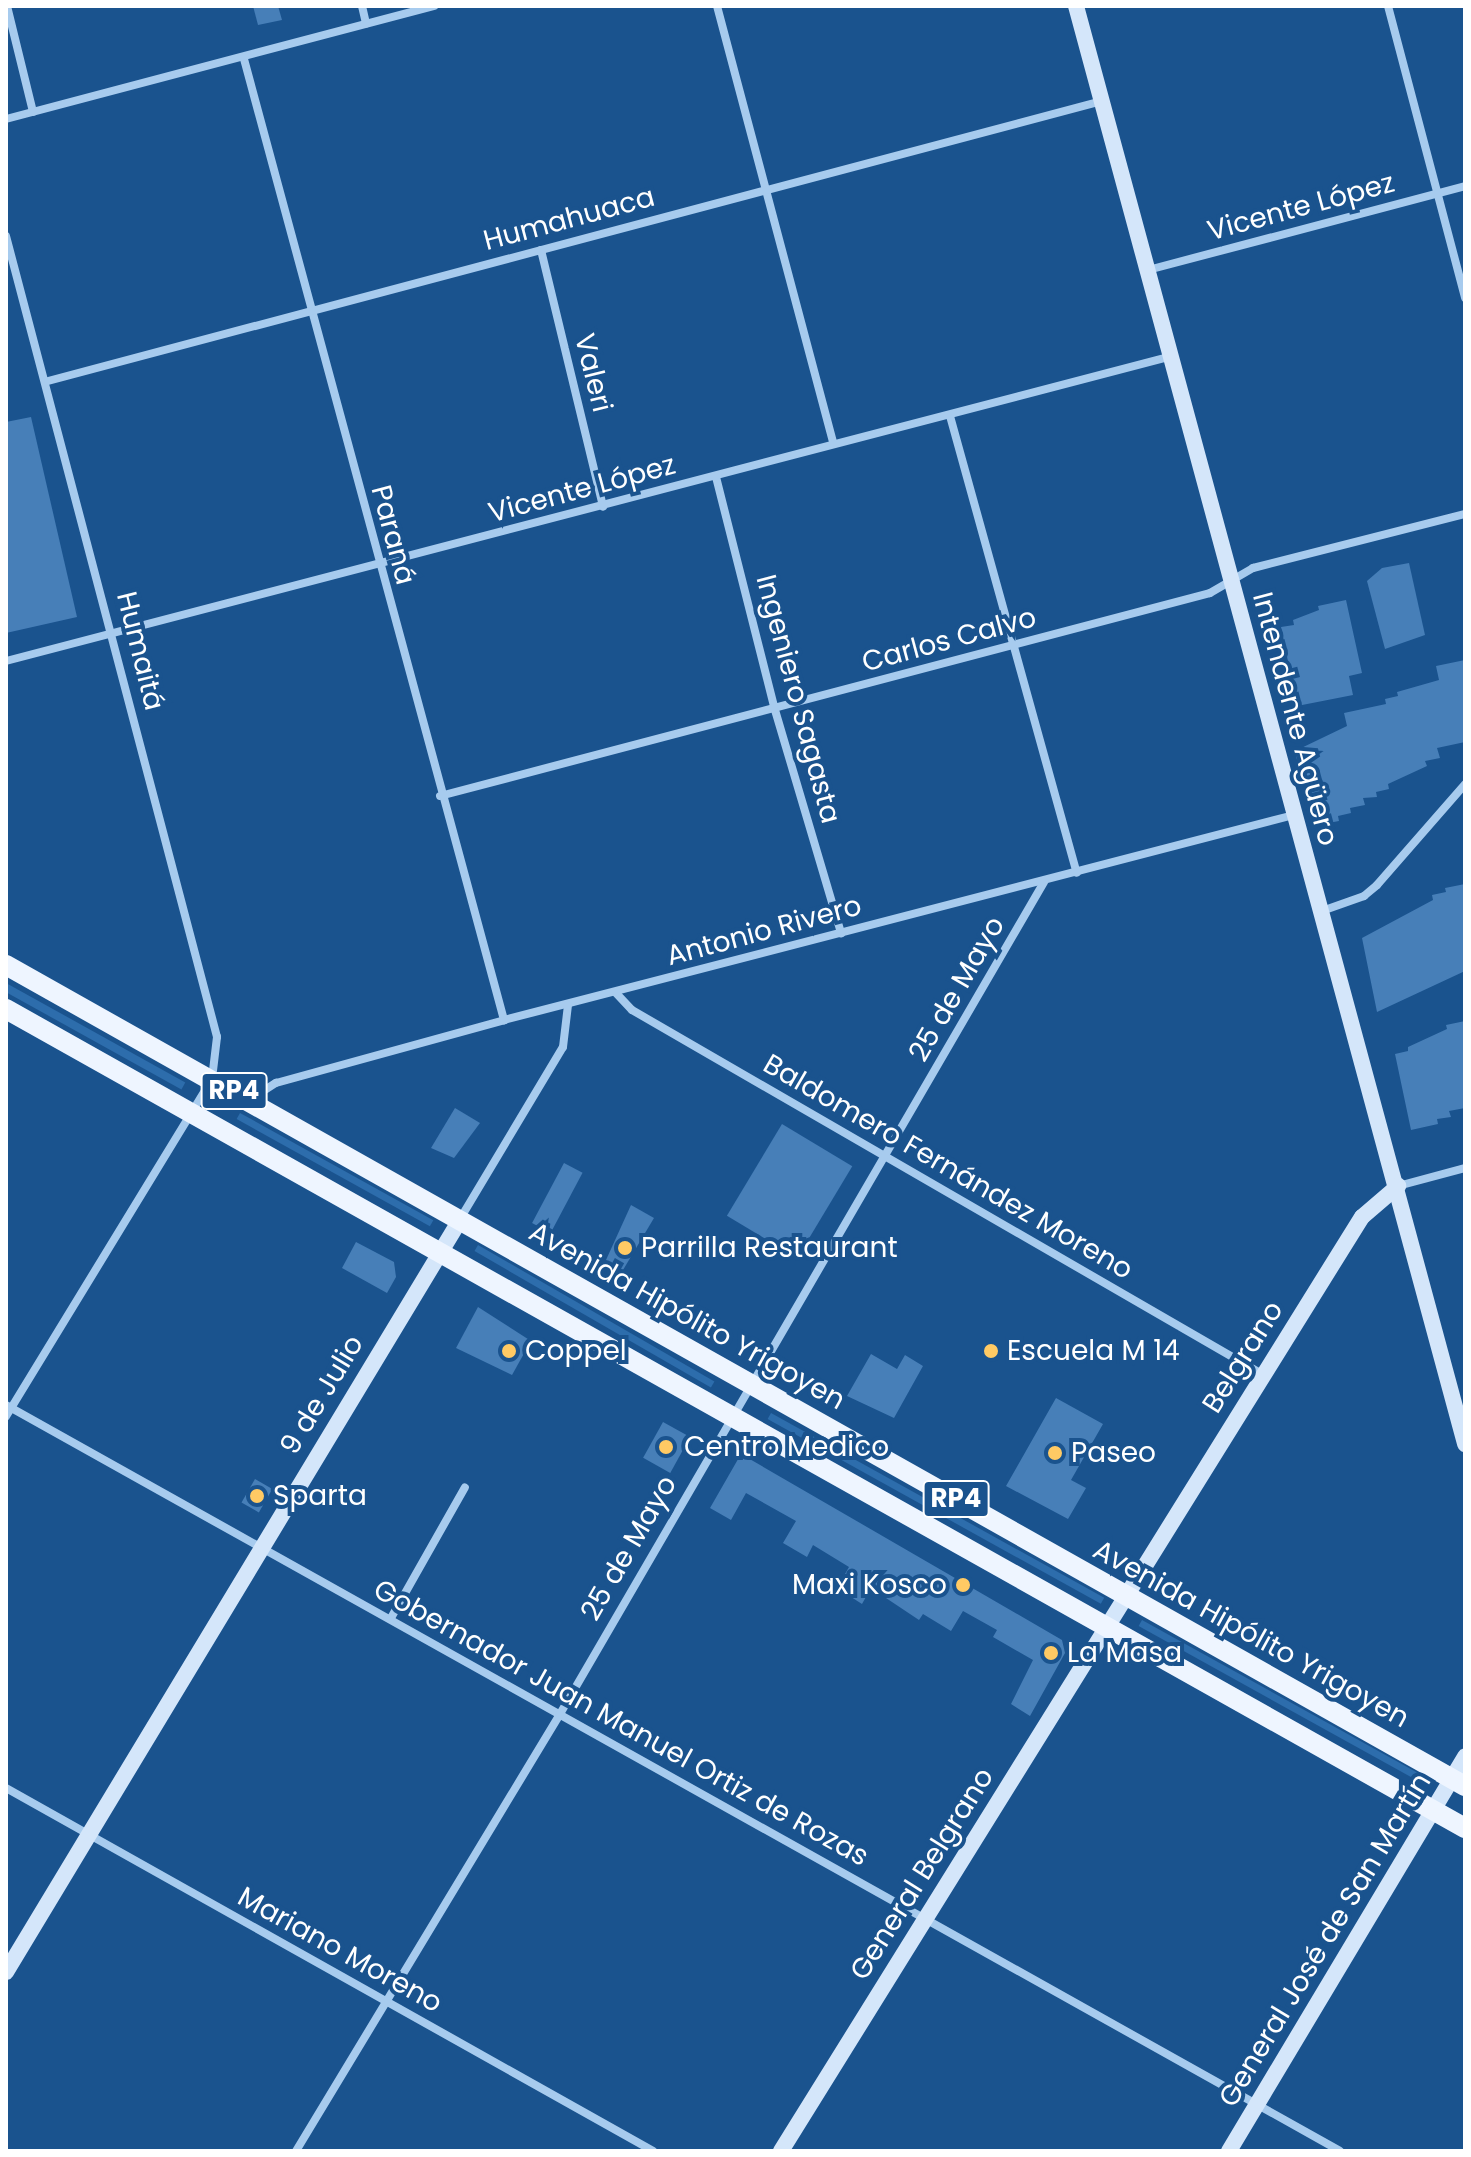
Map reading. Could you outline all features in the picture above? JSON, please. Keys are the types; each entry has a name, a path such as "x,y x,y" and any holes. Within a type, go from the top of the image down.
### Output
{"main road":[{"name":"Avenida Hipólito Yrigoyen","path":"6,965 1458,1783"},
{"name":"RP4","path":"6,1009 1465,1828"}],"street":[{"path":"7,6 33,112"},
{"path":"362,6 366,24"},
{"path":"6,119 244,59 434,6"},
{"path":"717,6 833,443"},
{"name":"Intendente Agüero","path":"1076,6 1168,357 1319,912 1398,1186 1465,1444"},
{"path":"1388,6 1465,298"},
{"name":"Paraná","path":"244,59 440,796 504,1020"},
{"name":"Humahuaca","path":"48,381 1102,101"},
{"name":"Vicente López","path":"1147,270 1465,186"},
{"name":"Humaitá","path":"6,236 48,381 217,1037 212,1079"},
{"name":"Valeri","path":"541,250 603,507"},
{"name":"Vicente López","path":"6,661 1168,357"},
{"path":"950,416 1011,647 1077,873"},
{"name":"Ingeniero Sagasta","path":"716,477 775,710 841,933"},
{"name":"Carlos Calvo","path":"440,796 1210,593 1253,568 1465,514"},
{"path":"1319,912 1364,896 1377,885 1465,784"},
{"name":"Antonio Rivero","path":"250,1100 276,1083 504,1020 1294,815"},
{"name":"25 de Mayo","path":"296,2151 560,1714 730,1414 886,1156 1044,882"},
{"name":"Baldomero Fernández Moreno","path":"616,993 632,1010 1262,1374"},
{"name":"9 de Julio","path":"6,1972 563,1047 568,1005"},
{"path":"6,1417 9,1406 212,1079"},
{"name":"Belgrano","path":"1109,1626 1262,1374 1362,1217 1398,1186 1465,1168"},
{"name":"Gobernador Juan Manuel Ortiz de Rozas","path":"9,1406 1340,2151"},
{"path":"391,1618 465,1487"},
{"name":"General Belgrano","path":"781,2151 923,1919 1109,1626"},
{"name":"General José de San Martín","path":"1229,2151 1433,1810 1458,1783 1465,1756"},
{"name":"Mariano Moreno","path":"6,1788 653,2151"}],"shaded area":[{"path":"6,983 185,1082 181,1089 6,992"},
{"path":"240,1113 433,1220 430,1226 237,1119"},
{"path":"478,1245 714,1382 711,1388 474,1251"},
{"path":"771,1413 1104,1598 1101,1604 768,1419"},
{"path":"1142,1620 1418,1773 1414,1779 1139,1626"}],"building":[{"path":"253,6 278,6 282,20 258,25"},
{"path":"31,417 77,617 6,633 6,422"},
{"path":"1409,563 1425,635 1385,649 1367,581 1382,568"},
{"path":"1346,600 1362,673 1349,676 1353,695 1297,706 1281,627 1294,625 1293,620 1319,610 1318,606"},
{"path":"1465,660 1465,742 1437,748 1440,758 1425,761 1427,766 1388,784 1389,789 1376,792 1377,797 1363,798 1365,805 1350,808 1351,813 1338,816 1339,821 1312,826 1295,751 1347,726 1344,713 1386,704 1385,699 1398,696 1397,692 1439,680 1436,666"},
{"path":"1465,884 1465,971 1377,1012 1362,938 1433,900 1432,895 1446,892 1445,888"},
{"path":"1465,1021 1465,1108 1449,1111 1451,1117 1437,1119 1438,1124 1411,1130 1395,1054 1408,1051 1408,1047 1447,1029 1446,1025"},
{"path":"455,1108 480,1123 454,1158 431,1148"},
{"path":"782,1124 852,1166 797,1258 727,1216"},
{"path":"564,1163 583,1173 551,1233 532,1223"},
{"name":"Parrilla Restaurant","path":"631,1205 654,1218 623,1270 606,1260"},
{"path":"356,1242 394,1262 396,1277 387,1293 342,1268"},
{"path":"478,1307 531,1341 512,1375 456,1348"},
{"path":"871,1354 897,1369 905,1355 923,1366 894,1418 847,1396"},
{"name":"Paseo","path":"1056,1398 1103,1424 1071,1480 1086,1488 1068,1519 1006,1486"},
{"name":"Centro Medico","path":"663,1422 690,1437 670,1473 643,1458"},
{"path":"741,1454 1062,1640 1065,1653 1030,1716 1011,1704 1033,1660 993,1637 997,1630 963,1611 951,1631 923,1614 919,1620 871,1588 862,1604 837,1588 849,1567 813,1545 807,1557 783,1543 796,1521 746,1493 731,1520 710,1508"},
{"name":"Sparta","path":"255,1479 272,1489 259,1512 242,1502"}],"place":[{"name":"Parrilla Restaurant","path":"625,1248"},
{"name":"Coppel","path":"509,1351"},
{"name":"Escuela M 14","path":"991,1351"},
{"name":"Centro Medico","path":"666,1447"},
{"name":"Paseo","path":"1055,1453"},
{"name":"Sparta","path":"257,1496"},
{"name":"Maxi Kosco","path":"963,1585"},
{"name":"La Masa","path":"1051,1653"}]}
